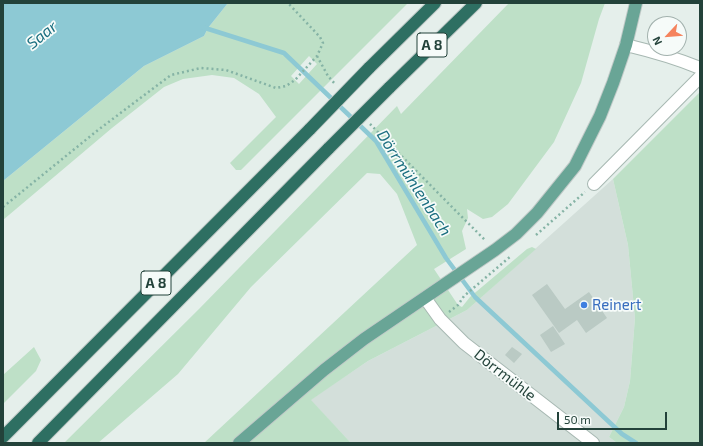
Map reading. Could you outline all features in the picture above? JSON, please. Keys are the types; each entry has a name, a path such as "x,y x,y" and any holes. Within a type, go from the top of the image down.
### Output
{"highway":[{"name":"A 8","path":"3,437 435,3"},
{"name":"A 8","path":"38,443 329,148 476,3"}],"main road":[{"path":"239,443 330,365 364,339 475,265 516,234 537,213 575,166 600,116 626,45 636,3"}],"street":[{"path":"626,45 659,53 700,68"},
{"path":"594,184 700,77"},
{"name":"Dörrmühle","path":"424,298 440,319 464,343 593,443"}],"path":[{"path":"3,206 98,130 171,76 201,68 226,70 276,88 286,86 294,80 317,56 323,43 320,37 288,3"},
{"path":"317,56 328,76 338,88"},
{"path":"370,123 495,250"},
{"path":"535,235 594,184"},
{"path":"458,305 464,296 512,256"}],"shaded area":[{"path":"613,179 628,245 635,318 630,381 624,407 609,437 617,443 351,443 310,400 368,361 467,310"}],"green space":[{"path":"228,3 408,3 241,170 236,170 230,163 276,117 259,94 234,78 212,75 183,79 164,87 112,128 3,220 3,181 144,66 204,36 208,28","holes":["309,56 317,64 299,84 291,76"]},
{"path":"509,3 605,3 581,83 554,142 508,204 492,217 483,219 467,209 468,218 462,231 466,249 434,269 458,305 462,307 470,297 527,249 532,247 536,249 467,310 368,361 311,400 351,443 204,443 417,245 397,194 380,174 367,173 251,287 178,374 98,443 64,443 199,309 397,106 401,114"},
{"path":"700,92 700,443 617,443 609,437 624,407 630,381 635,318 628,245 613,179"},
{"path":"34,347 41,360 36,371 3,404 3,375"}],"water":[{"name":"Saar","path":"3,3 228,3 208,28 204,36 144,66 3,181"}],"building":[{"name":"Reinert","path":"547,284 565,309 589,292 607,318 586,333 577,320 559,333 532,295"},
{"path":"553,326 565,344 551,352 540,335"},
{"path":"512,347 522,354 514,363 505,355"}],"waterway":[{"name":"Dörrmühlenbach","path":"202,27 284,53 376,141 446,258 475,297 622,434 636,443"}],"place":[{"name":"Reinert","path":"584,305"}]}
